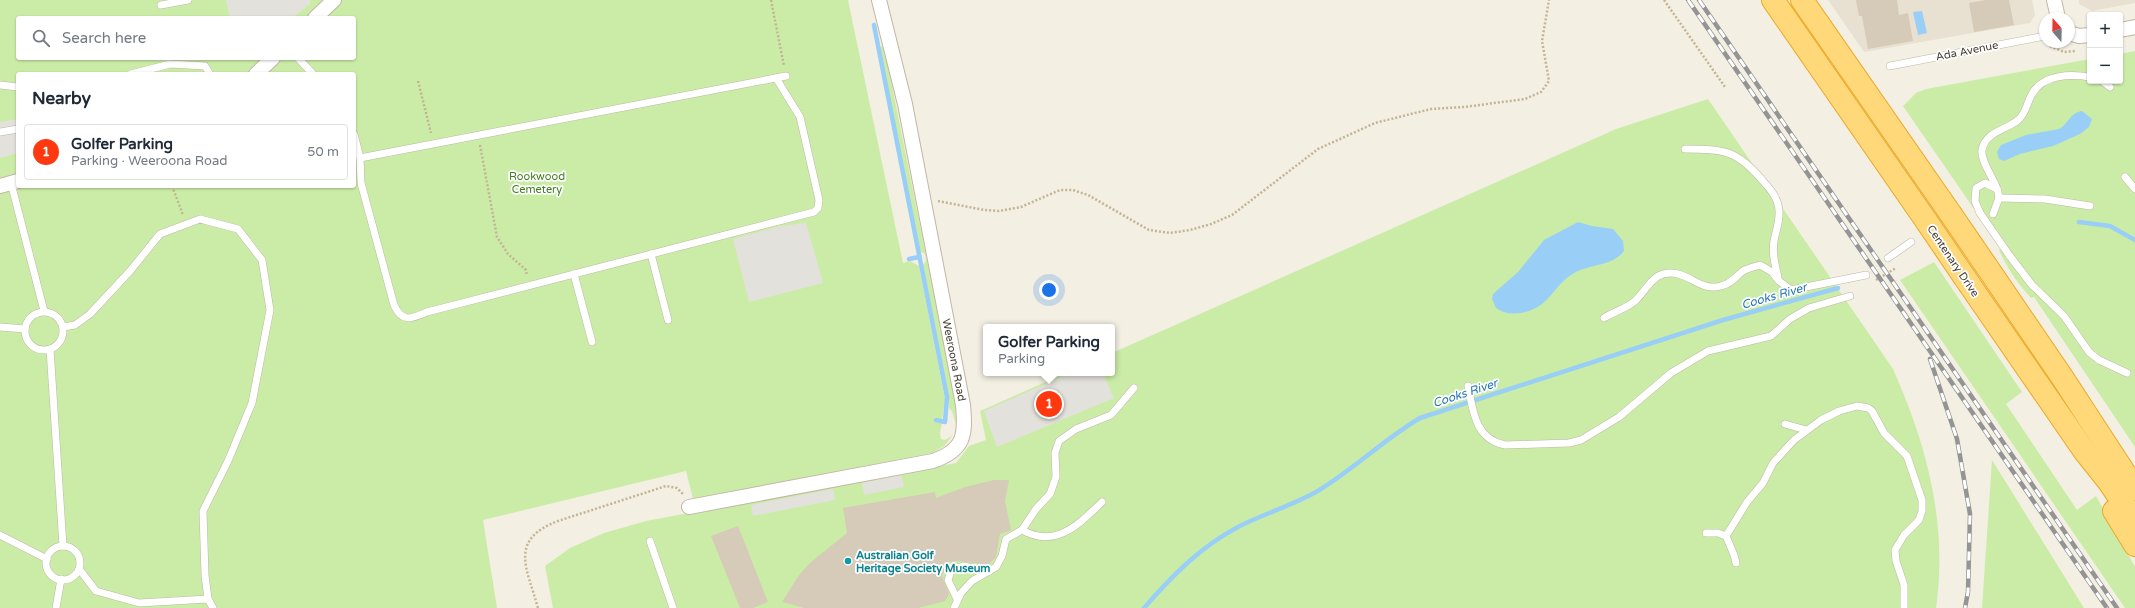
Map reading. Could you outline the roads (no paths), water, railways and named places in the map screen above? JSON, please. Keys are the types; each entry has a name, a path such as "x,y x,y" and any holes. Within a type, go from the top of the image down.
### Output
{"highway":[{"name":"Centenary Drive","path":"1773,0 2085,452 2109,482 2135,521"},
{"path":"1802,0 2062,377 2135,489"},
{"path":"2108,448 2135,470"},
{"path":"2085,452 2099,486 2135,545"}],"street":[{"path":"317,16 334,0"},
{"name":"Weeroona Road","path":"688,507 920,464 946,457 954,451 964,436 963,405 923,199 904,104 879,0"},
{"path":"2054,0 2057,12"},
{"path":"2123,29 2135,27"},
{"path":"2075,35 2087,35"},
{"path":"258,72 271,60"}],"lane":[{"path":"161,5 188,0"},
{"name":"Ada Avenue","path":"1890,66 2039,37"},
{"path":"300,60 312,72"},
{"path":"139,72 170,64 205,66 209,72"},
{"path":"1993,214 1999,198 1997,189 1982,157 1985,142 1992,134 2020,119 2033,92 2039,85 2048,79 2070,75 2087,77"},
{"path":"360,158 786,76"},
{"path":"356,142 360,158 361,182 398,314 405,318 415,318 427,312 814,212 818,208 819,200 800,117 776,78"},
{"path":"2106,84 2110,87"},
{"path":"0,85 16,87"},
{"path":"0,132 16,129"},
{"path":"1685,149 1719,151 1738,156 1751,166 1773,194 1779,208 1773,248 1780,281"},
{"path":"2125,177 2135,189"},
{"path":"10,183 44,311"},
{"path":"1997,189 1985,183 1981,184 1976,188 1975,201 1980,213 2009,255 2032,285 2064,316 2089,352 2099,360 2127,373"},
{"path":"1999,198 2045,199 2090,206"},
{"path":"63,327 75,325 90,314 130,272 160,234 200,219 238,229 262,260 270,310 252,403 228,461 203,511 208,599 214,608"},
{"path":"1888,258 1911,242"},
{"path":"651,254 668,320"},
{"path":"1604,318 1636,300 1650,281 1657,275 1668,272 1678,273 1696,283 1713,288 1729,284 1743,272 1760,266 1772,272 1787,288 1796,290 1831,280 1866,275"},
{"path":"574,274 592,342"},
{"path":"1468,386 1475,418 1485,437 1495,443 1505,445 1569,443 1581,440 1619,417 1671,373 1708,351 1771,336 1790,319 1809,308 1850,296"},
{"path":"44,311 56,315 63,327 62,338 58,344 50,349 40,350 29,344 26,338 25,328 27,320 32,315 44,311"},
{"path":"0,327 25,328"},
{"path":"50,349 63,546"},
{"path":"954,608 957,599 972,581 999,563 1006,539 1022,530 1053,488 1056,477 1056,447 1059,441 1076,429 1111,415 1134,388"},
{"path":"1726,536 1747,502 1763,483 1773,463 1806,430 1839,411 1863,406 1872,411 1884,433 1907,456 1923,506 1919,520 1904,535 1895,550 1896,561 1904,586 1904,608"},
{"path":"1786,424 1806,430"},
{"path":"1022,530 1041,537 1059,535 1083,519 1102,502"},
{"path":"1706,533 1718,533 1726,536 1736,563"},
{"path":"0,535 47,559"},
{"path":"650,541 673,608"},
{"path":"63,546 68,547 77,553 80,564 79,569 72,578 61,580 56,578 48,570 47,559 53,550 63,546"},
{"path":"957,599 948,580 951,571 963,566 989,571"},
{"path":"79,569 96,591 140,603 208,599"},
{"path":"56,608 61,580"}],"water":[{"path":"1922,11 1927,33 1918,35 1913,12"},
{"path":"2082,111 2092,119 2089,127 2080,134 2053,146 2020,154 2004,161 1999,159 1997,152 2001,145 2026,135 2059,129 2074,114"},
{"path":"1578,222 1613,229 1623,241 1624,251 1614,260 1574,273 1564,281 1544,303 1534,309 1523,313 1506,313 1496,308 1492,299 1493,294 1518,272 1544,240"}],"waterway":[{"path":"874,25 947,397 945,422 936,420"},
{"name":"Cooks River","path":"2079,222 2110,226 2135,240"},
{"path":"909,259 919,257"},
{"name":"Cooks River","path":"1144,608 1187,563 1224,535 1257,518 1297,502 1316,492 1420,418 1723,320 1838,288"}],"railway":[{"path":"1688,0 2107,608"},
{"path":"1699,0 2117,608"},
{"path":"1930,359 1957,439 1970,514 1968,592 1965,608"}],"place":[{"name":"Golfer Parking","path":"1049,404"},
{"name":"Australian Golf Heritage Society Museum","path":"848,561"}],"park label":[{"name":"Rookwood Cemetery","path":"537,182"}]}
